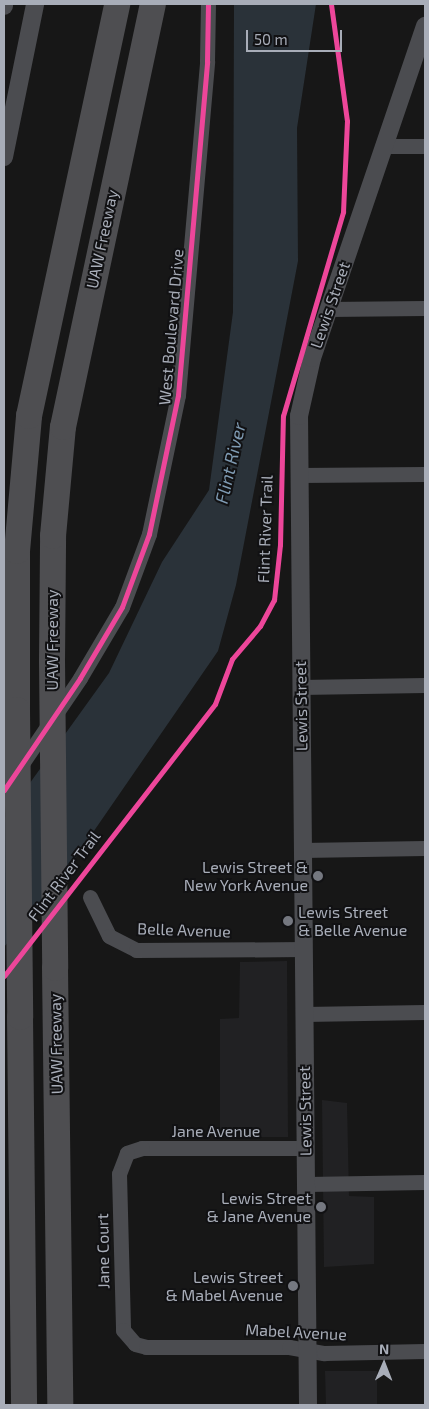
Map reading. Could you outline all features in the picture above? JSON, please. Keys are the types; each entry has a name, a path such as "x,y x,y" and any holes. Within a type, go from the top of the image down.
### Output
{"highway":[{"path":"24,1405 17,551 29,416 117,4"},
{"name":"UAW Freeway","path":"60,1405 52,661 53,536 63,427 153,4"},
{"path":"4,1265 20,1051"},
{"path":"59,1302 73,1405"}],"street":[{"path":"4,157 36,4"},
{"name":"West Boulevard Drive","path":"4,790 80,678 122,607 149,534 178,396 208,61 208,4"},
{"name":"Lewis Street","path":"308,1405 298,475 304,387 328,309 425,26"},
{"path":"385,146 425,146"},
{"path":"328,309 425,308"},
{"path":"298,475 425,474"},
{"path":"300,687 425,685"},
{"path":"302,850 425,848"},
{"name":"Belle Avenue","path":"90,897 109,936 136,950 304,949"},
{"path":"304,1014 425,1012"},
{"name":"Jane Avenue","path":"127,1153 142,1148 306,1148"},
{"name":"Jane Court","path":"127,1153 118,1174 122,1320 123,1330 135,1344"},
{"path":"306,1184 425,1182"},
{"name":"Mabel Avenue","path":"135,1344 308,1350 425,1351"}],"shaded area":[{"path":"287,961 288,1137 220,1137 220,1019 239,1018 240,962"},
{"path":"322,1100 347,1103 349,1196 374,1197 374,1264 324,1267"},
{"path":"325,1371 377,1371 377,1405 326,1405"}],"water":[{"name":"Flint River","path":"234,4 316,4 297,128 298,261 236,585 218,651 56,886 4,947 4,819 109,673 162,562 209,490 233,312"}],"cycle path":[{"path":"4,790 80,678 122,607 149,534 178,395 207,61 208,4"},
{"name":"Flint River Trail","path":"4,976 215,704 232,659 260,626 274,600 280,545 283,416 343,212 347,121 331,4"}],"place":[{"name":"Lewis Street & New York Avenue","path":"318,876"},
{"name":"Lewis Street & Belle Avenue","path":"288,921"},
{"name":"Lewis Street & Jane Avenue","path":"321,1207"},
{"name":"Lewis Street & Mabel Avenue","path":"293,1286"}]}
